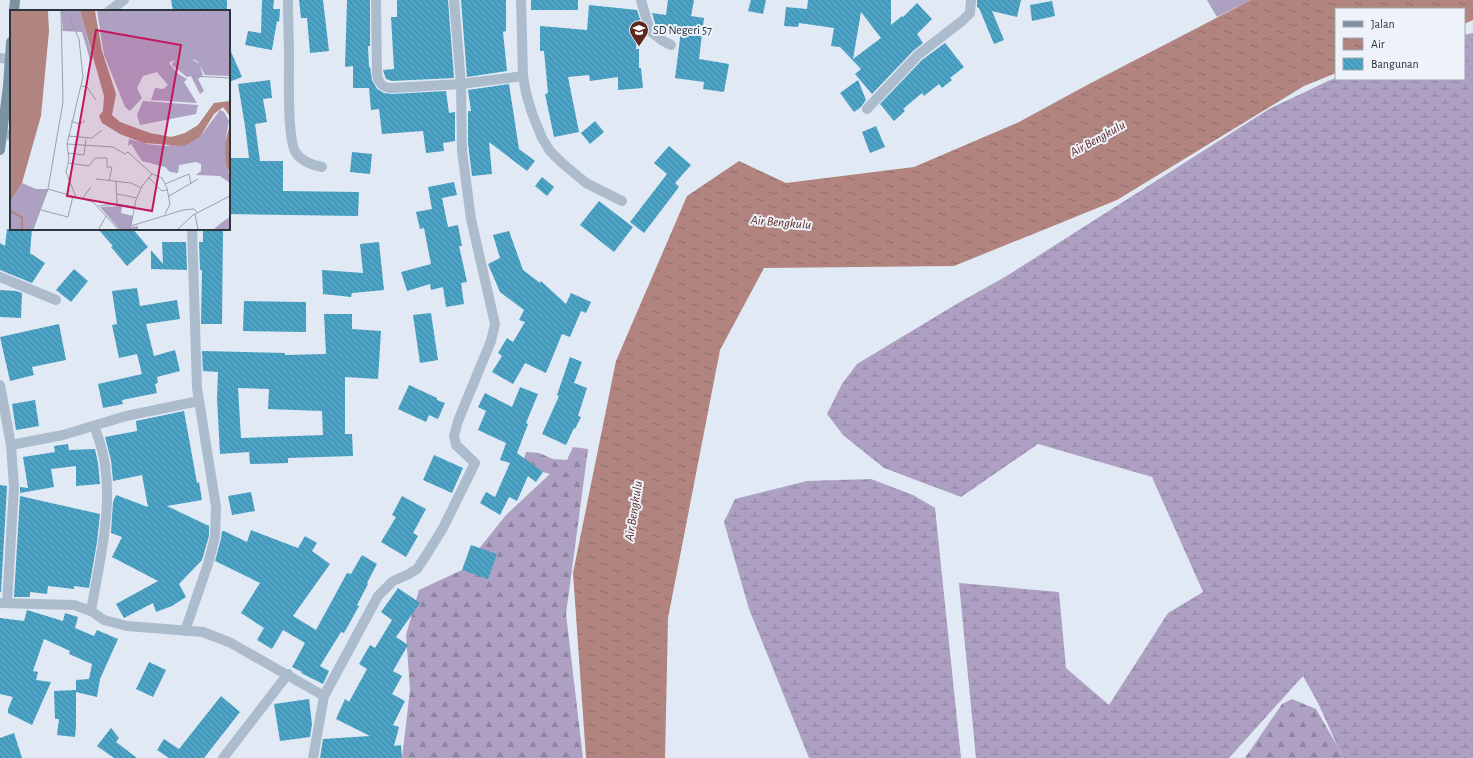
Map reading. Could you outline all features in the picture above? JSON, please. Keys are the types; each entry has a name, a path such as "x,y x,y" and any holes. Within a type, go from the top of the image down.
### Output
{"street":[{"path":"14,10 15,0"},
{"path":"111,10 124,0"},
{"path":"288,0 289,107 292,142 295,153 313,165 322,167"},
{"path":"376,0 376,75 384,87 392,88 461,84 523,76"},
{"path":"313,758 324,696 378,596 393,581 407,575 417,568 443,528 475,463 456,445 454,436 458,421 491,341 495,324 471,219 462,151 461,84 454,0"},
{"path":"521,0 523,76 526,93 537,127 550,151 561,162 586,183 622,201"},
{"path":"641,0 650,31 671,45"},
{"path":"867,109 918,55 970,13 971,0"},
{"path":"0,150 6,134 9,85 5,59 10,45"},
{"path":"186,631 208,564 215,537 216,507 199,401 195,345 192,230"},
{"path":"0,277 56,300"},
{"path":"0,385 10,445 14,487 4,603 74,605 91,612 104,620 127,626 203,632 231,643 288,674 324,696"},
{"path":"10,445 63,435 126,416 199,401"},
{"path":"91,612 107,509 107,474 101,444 94,426"},
{"path":"223,758 288,674"}],"green space":[{"path":"1207,0 1251,0 1217,17"},
{"path":"1473,33 1473,758 1343,758 1318,703 1303,676 1229,758 976,758 959,583 1059,592 1066,668 1109,705 1168,613 1203,592 1152,477 1038,444 961,497 884,468 843,435 827,414 842,384 857,364 960,302 1005,277 1269,109 1335,78 1335,80 1465,80 1465,35"},
{"path":"573,447 588,449 566,614 583,758 402,758 410,690 406,635 419,590 462,570 506,515 550,474 533,469 524,459 526,452 539,453 553,459 567,460"},
{"path":"871,479 913,495 935,508 961,758 809,758 749,609 724,522 735,499 807,481"},
{"path":"1292,699 1316,709 1343,758 1245,758 1282,704"}],"water":[{"name":"Air Bengkulu","path":"1251,0 1473,0 1473,20 1465,24 1465,8 1335,8 1335,73 1304,86 1117,200 954,266 764,268 720,350 668,618 665,758 586,758 573,573 616,361 687,196 739,161 786,183 914,167 1019,122"}],"building":[{"path":"171,0 227,0 227,10 173,10"},
{"path":"262,0 274,0 273,9 280,9 279,22 277,21 272,50 245,45 248,31 261,33"},
{"path":"299,0 323,0 329,51 310,53 307,18 301,18"},
{"path":"347,0 370,0 370,46 368,46 369,67 372,80 377,89 384,93 392,94 446,91 449,113 455,112 455,141 443,143 444,151 426,153 423,131 382,134 379,109 371,110 369,88 353,88 353,66 345,67"},
{"path":"397,0 448,0 454,78 392,81 386,79 383,70 394,69 391,17 397,17"},
{"path":"461,0 506,0 506,31 503,32 507,71 467,77"},
{"path":"531,0 578,0 578,10 531,10"},
{"path":"668,0 694,0 691,16 704,18 699,59 729,64 724,92 703,89 704,82 675,78 681,31 656,27 652,13 666,15"},
{"path":"751,0 766,0 763,14 748,11"},
{"path":"808,0 891,0 891,25 902,16 903,17 917,3 932,19 917,34 923,43 913,51 872,94 855,74 861,69 840,47 831,46 834,28 799,23 798,27 784,26 786,7 807,9","holes":["861,12 881,38 853,59"]},
{"path":"977,0 1021,0 1017,17 992,11 1004,40 994,44 979,8 977,7"},
{"path":"1052,1 1055,16 1032,21 1030,5"},
{"path":"589,5 637,10 642,25 638,25 636,49 639,49 639,68 641,68 643,88 618,90 618,77 590,81 589,75 568,77 579,132 554,137 545,94 548,93 544,51 540,51 540,26 587,30"},
{"path":"945,43 964,67 950,78 952,80 942,88 939,84 924,96 922,93 903,109 905,111 894,121 880,104 922,60"},
{"path":"230,49 242,77 230,82"},
{"path":"270,80 272,98 263,99 267,122 255,124 260,161 283,161 283,191 359,192 358,216 230,214 230,158 249,158 238,84"},
{"path":"858,80 866,100 861,107 854,112 840,93"},
{"path":"509,84 519,149 535,161 527,171 489,142 492,174 472,176 468,143 468,111 471,111 468,90"},
{"path":"595,121 604,132 590,144 581,133"},
{"path":"876,126 885,147 870,153 862,132"},
{"path":"669,146 691,165 675,183 679,187 644,233 630,222 667,174 654,163"},
{"path":"352,152 372,154 370,174 350,172"},
{"path":"542,177 554,187 547,196 535,186"},
{"path":"454,182 457,195 442,198 448,227 458,225 462,246 459,246 467,282 461,283 464,304 446,307 443,287 431,290 430,284 407,291 401,272 431,264 424,228 420,229 416,212 432,209 428,187"},
{"path":"599,201 633,227 614,252 580,225"},
{"path":"7,229 32,230 30,253 45,263 32,283 0,270 0,243 5,246"},
{"path":"99,230 134,230 148,247 127,266 111,247 113,246"},
{"path":"203,230 223,230 222,324 201,324 202,270 200,270 199,242 203,242"},
{"path":"509,231 523,270 540,283 541,281 566,304 571,293 591,302 586,313 581,311 570,337 562,334 546,373 525,363 513,384 492,372 502,356 498,353 507,338 513,342 525,322 519,320 524,310 500,292 488,264 500,258 493,235"},
{"path":"162,242 186,242 187,270 151,269 151,250 163,264"},
{"path":"379,242 384,290 352,293 351,297 323,294 322,270 363,273 360,244"},
{"path":"74,269 88,281 71,302 56,290"},
{"path":"137,288 140,306 177,300 180,319 146,324 154,356 175,350 180,371 157,377 158,383 155,384 157,393 122,400 123,404 103,408 98,384 142,374 137,354 119,358 112,325 117,324 112,291"},
{"path":"0,290 22,293 21,318 0,317"},
{"path":"244,301 306,302 306,332 243,331"},
{"path":"431,313 438,360 420,363 413,315"},
{"path":"324,314 352,314 352,329 381,331 378,379 345,377 345,434 352,434 353,456 288,458 288,463 250,464 249,452 220,454 217,398 218,372 203,371 202,351 285,353 285,355 326,354","holes":["238,388 269,389 268,409 322,411 323,435 241,438"]},
{"path":"59,324 66,360 32,367 34,375 10,381 0,337"},
{"path":"570,357 582,362 574,383 587,388 578,416 581,417 566,445 542,434 559,396 557,395"},
{"path":"409,385 445,403 438,419 429,415 426,422 398,409"},
{"path":"520,387 538,394 526,423 528,424 517,453 543,472 536,482 528,476 517,501 509,497 500,515 480,503 486,492 495,497 510,463 500,460 506,443 478,430 486,411 478,407 485,393 512,407"},
{"path":"35,400 39,426 16,430 12,404"},
{"path":"184,411 197,483 199,482 202,500 167,506 209,526 209,536 202,560 179,584 186,597 172,606 156,612 153,603 124,618 116,604 158,581 112,557 122,537 111,533 113,502 116,495 148,507 142,475 113,481 111,460 105,437 137,431 136,421"},
{"path":"68,444 69,450 95,449 100,484 76,486 76,466 51,469 54,487 20,493 20,487 28,488 23,457 55,452 54,446"},
{"path":"434,455 463,468 452,493 423,480"},
{"path":"0,485 7,486 1,592 0,592"},
{"path":"251,492 255,511 232,515 228,496"},
{"path":"20,496 100,514 89,588 74,586 74,589 48,586 47,594 30,592 30,597 14,597"},
{"path":"402,496 426,509 413,533 418,536 406,557 381,542 396,517 392,515"},
{"path":"251,530 298,548 305,536 317,543 312,551 330,564 293,616 316,630 347,573 351,574 362,555 377,564 357,605 359,606 344,633 341,632 320,666 329,671 323,684 292,667 305,643 283,630 272,649 257,640 264,628 241,613 260,583 215,561 222,531 247,542"},
{"path":"471,545 497,554 488,579 462,570"},
{"path":"398,588 420,603 396,637 408,645 393,671 402,676 392,694 405,701 393,725 399,727 394,746 401,745 402,758 320,758 323,739 370,736 336,719 345,699 349,702 367,669 359,664 370,645 375,648 392,620 381,612"},
{"path":"27,610 63,621 65,613 78,617 75,628 94,636 97,630 118,639 100,679 97,697 76,692 76,680 89,679 92,664 69,654 70,651 44,639 33,671 38,672 36,680 51,682 32,725 8,713 13,697 0,694 0,618 24,621"},
{"path":"149,662 166,670 153,697 136,689"},
{"path":"76,690 75,737 57,735 59,719 55,719 54,691"},
{"path":"221,696 240,712 204,758 169,758 157,750 164,739 179,749"},
{"path":"309,699 312,724 310,737 280,741 274,704"},
{"path":"111,728 119,738 116,742 137,758 114,758 97,746"},
{"path":"14,733 22,758 0,758 0,738"}],"place":[{"name":"SD Negeri 57","path":"639,47"}]}
